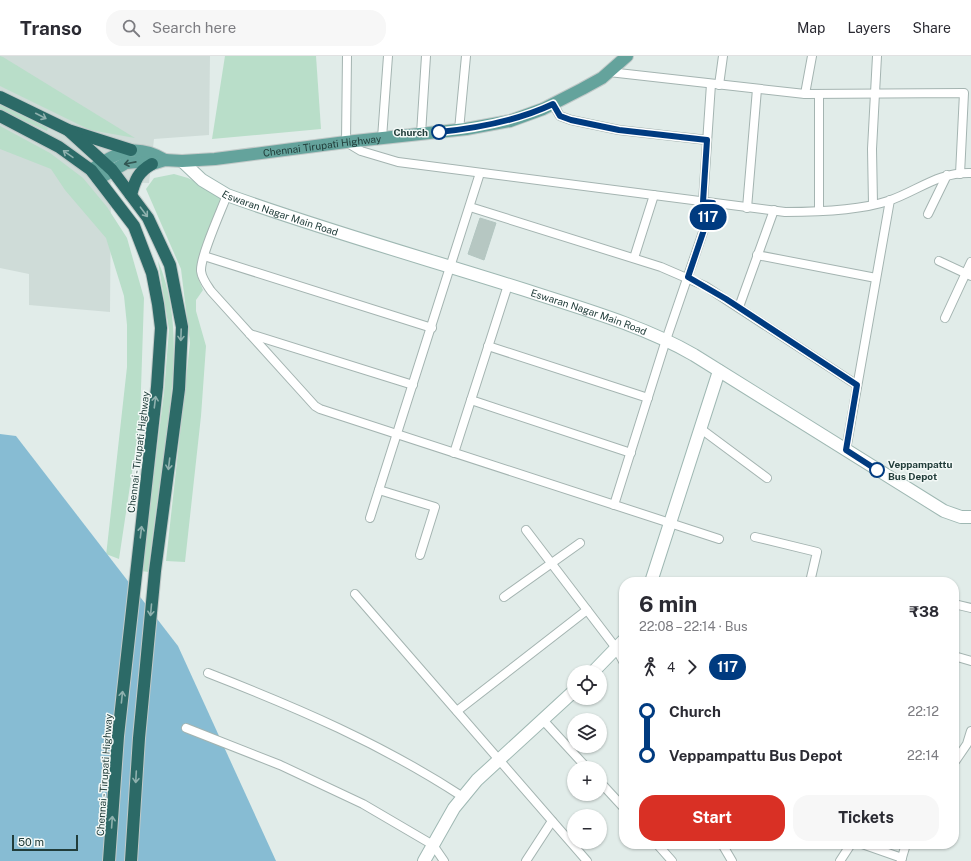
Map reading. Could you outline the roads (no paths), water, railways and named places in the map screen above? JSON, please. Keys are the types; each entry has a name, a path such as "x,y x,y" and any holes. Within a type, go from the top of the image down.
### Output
{"highway":[{"path":"0,97 68,130 131,150"},
{"name":"Chennai - Tirupati Highway","path":"0,116 59,147 94,174 134,226 152,273 161,328 157,387 118,736 109,861"},
{"path":"68,130 108,166 148,218 170,265 182,327 179,389 155,572 139,738 132,861"},
{"path":"131,195 135,180 142,170 152,164"}],"main road":[{"name":"Chennai Tirupati Highway","path":"165,160 182,161 253,154 459,130 510,121 553,104 609,72 625,56"},
{"path":"94,174 131,150 151,152 165,160"},
{"path":"108,166 137,162 152,164 165,160"}],"street":[{"path":"347,56 346,142 360,151 398,162 747,208 819,211 873,204 890,200 947,175 971,173"},
{"path":"382,138 388,56"},
{"path":"421,134 426,56"},
{"path":"459,130 466,56"},
{"path":"703,202 707,140 715,85 723,56"},
{"path":"806,94 812,56"},
{"path":"873,204 874,93 877,56"},
{"path":"609,72 806,94 964,93 960,174"},
{"path":"747,208 757,89"},
{"path":"819,94 819,211"},
{"path":"553,104 560,116 571,120 639,132 707,140"},
{"name":"Eswaran Nagar Main Road","path":"182,161 202,180 227,195 508,285 616,321 666,340 720,371 944,511 971,517"},
{"path":"370,518 452,267 480,173"},
{"path":"928,214 947,175"},
{"path":"227,195 204,256 201,272 203,280 308,399 320,409 720,539"},
{"path":"634,258 654,195"},
{"path":"846,450 890,200"},
{"path":"614,505 666,340 713,203"},
{"path":"470,207 634,258 688,277 739,307 857,385"},
{"path":"739,307 774,210"},
{"path":"758,255 876,278"},
{"path":"204,256 432,328"},
{"path":"939,261 968,275"},
{"path":"945,318 968,275 971,262"},
{"path":"454,452 508,285"},
{"path":"250,334 413,385"},
{"path":"488,346 648,398"},
{"path":"653,577 720,371"},
{"path":"471,400 631,453"},
{"path":"701,429 767,478"},
{"path":"379,490 435,508 420,555"},
{"path":"526,530 587,610 619,643"},
{"path":"755,537 817,552 811,577"},
{"path":"504,597 580,543"},
{"path":"355,594 587,861"},
{"path":"959,605 971,608"},
{"path":"457,711 587,610"},
{"path":"600,665 619,645"},
{"path":"959,657 971,660"},
{"path":"208,673 292,706 368,741 406,761 463,797"},
{"path":"424,861 463,797 477,780 567,698"},
{"path":"543,720 581,761"},
{"path":"186,728 319,782 363,804 433,845 444,861"},
{"path":"959,757 969,744 971,731"},
{"path":"607,790 619,803"},
{"path":"526,861 552,821"},
{"path":"661,849 672,861"},
{"path":"725,849 732,861"},
{"path":"840,861 848,849"},
{"path":"875,849 901,859 904,849"}],"water":[{"path":"0,434 16,436 178,646 276,861 0,861"}],"place":[{"name":"Church","path":"439,132"},
{"name":"Veppampattu Bus Depot","path":"877,470"}]}
